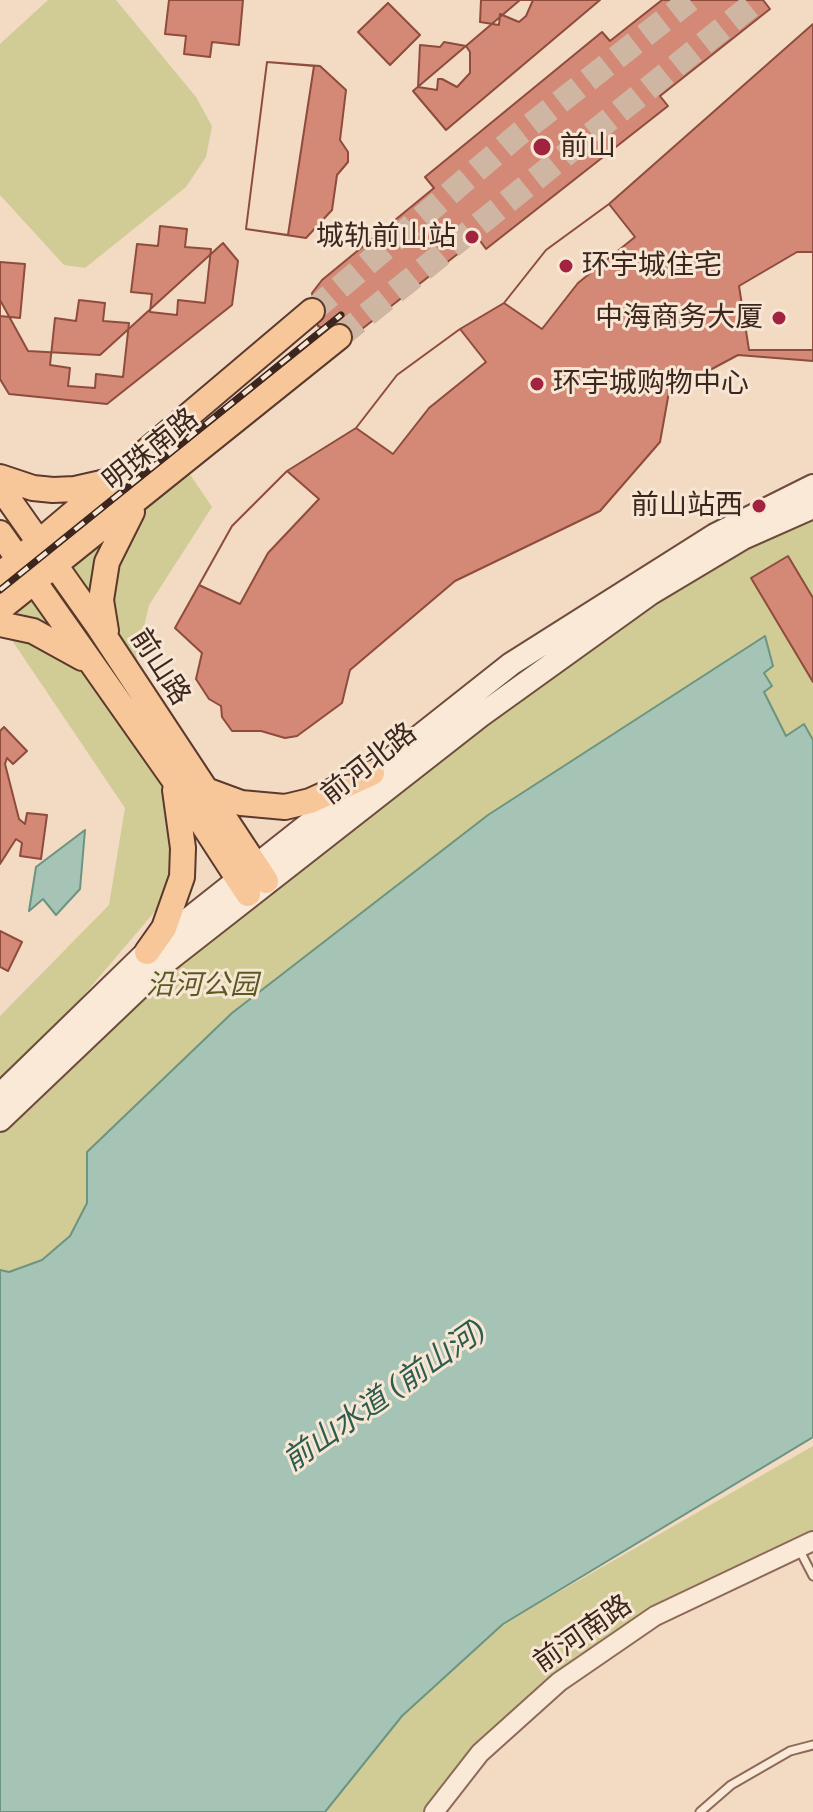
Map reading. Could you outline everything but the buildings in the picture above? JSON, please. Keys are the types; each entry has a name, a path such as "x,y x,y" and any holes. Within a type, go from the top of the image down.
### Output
{"main road":[{"name":"明珠南路","path":"10,568 312,311"},
{"name":"明珠南路","path":"0,609 339,337"},
{"path":"0,477 33,488 53,490 93,486 119,475"},
{"name":"前河北路","path":"0,1120 252,880 372,773 511,664 715,535 813,486"},
{"name":"前山路","path":"0,487 57,564 203,789 252,880"},
{"path":"113,649 104,625 101,600 107,562 123,526 151,489"},
{"name":"前河北路","path":"0,1095 147,952 651,593 743,538 813,507"},
{"name":"前山路","path":"0,533 10,568 35,581 92,667 174,780 252,880"},
{"path":"0,624 20,627 56,641 92,667"},
{"path":"203,789 241,803 285,807 310,801 372,773"},
{"path":"147,952 164,928 182,877 182,836 174,780"}],"street":[{"name":"前河南路","path":"434,1812 480,1753 559,1682 655,1616 806,1545"}],"lane":[{"path":"806,1545 813,1576"},
{"path":"700,1812 731,1785 790,1751 813,1745"}],"green space":[{"path":"48,0 116,0 196,97 212,126 206,157 186,187 85,268 64,265 0,195 0,44"},
{"path":"187,470 212,507 149,605 135,666 67,566"},
{"name":"沿河公园","path":"813,514 813,740 804,724 786,736 764,692 772,686 764,673 773,666 764,637 87,1152 87,1203 70,1236 42,1260 9,1272 0,1270 0,1116 166,947 690,570"},
{"path":"33,592 163,787 172,848 171,878 156,910 78,1002 0,1084 0,1016 109,905 125,808 1,624"},
{"path":"813,1446 813,1541 569,1676 434,1812 320,1812 402,1716 503,1624"}],"water":[{"name":"前山水道 (前山河)","path":"765,636 773,666 764,673 772,686 764,692 786,736 804,724 813,740 813,1437 503,1624 402,1716 325,1812 0,1812 0,1270 9,1272 42,1260 70,1236 87,1203 87,1152 232,1013 488,815"},
{"path":"85,830 80,889 56,915 43,899 29,911 36,867"}],"tunnel":[{"path":"312,311 519,134 690,0"},
{"path":"339,337 758,0"}],"railway":[{"path":"0,590 341,315"}],"place":[{"name":"前山","path":"542,147"},
{"name":"城轨前山站","path":"472,237"},
{"name":"环宇城住宅","path":"566,266"},
{"name":"中海商务大厦","path":"779,318"},
{"name":"环宇城购物中心","path":"537,384"},
{"name":"前山站西","path":"759,506"}]}
